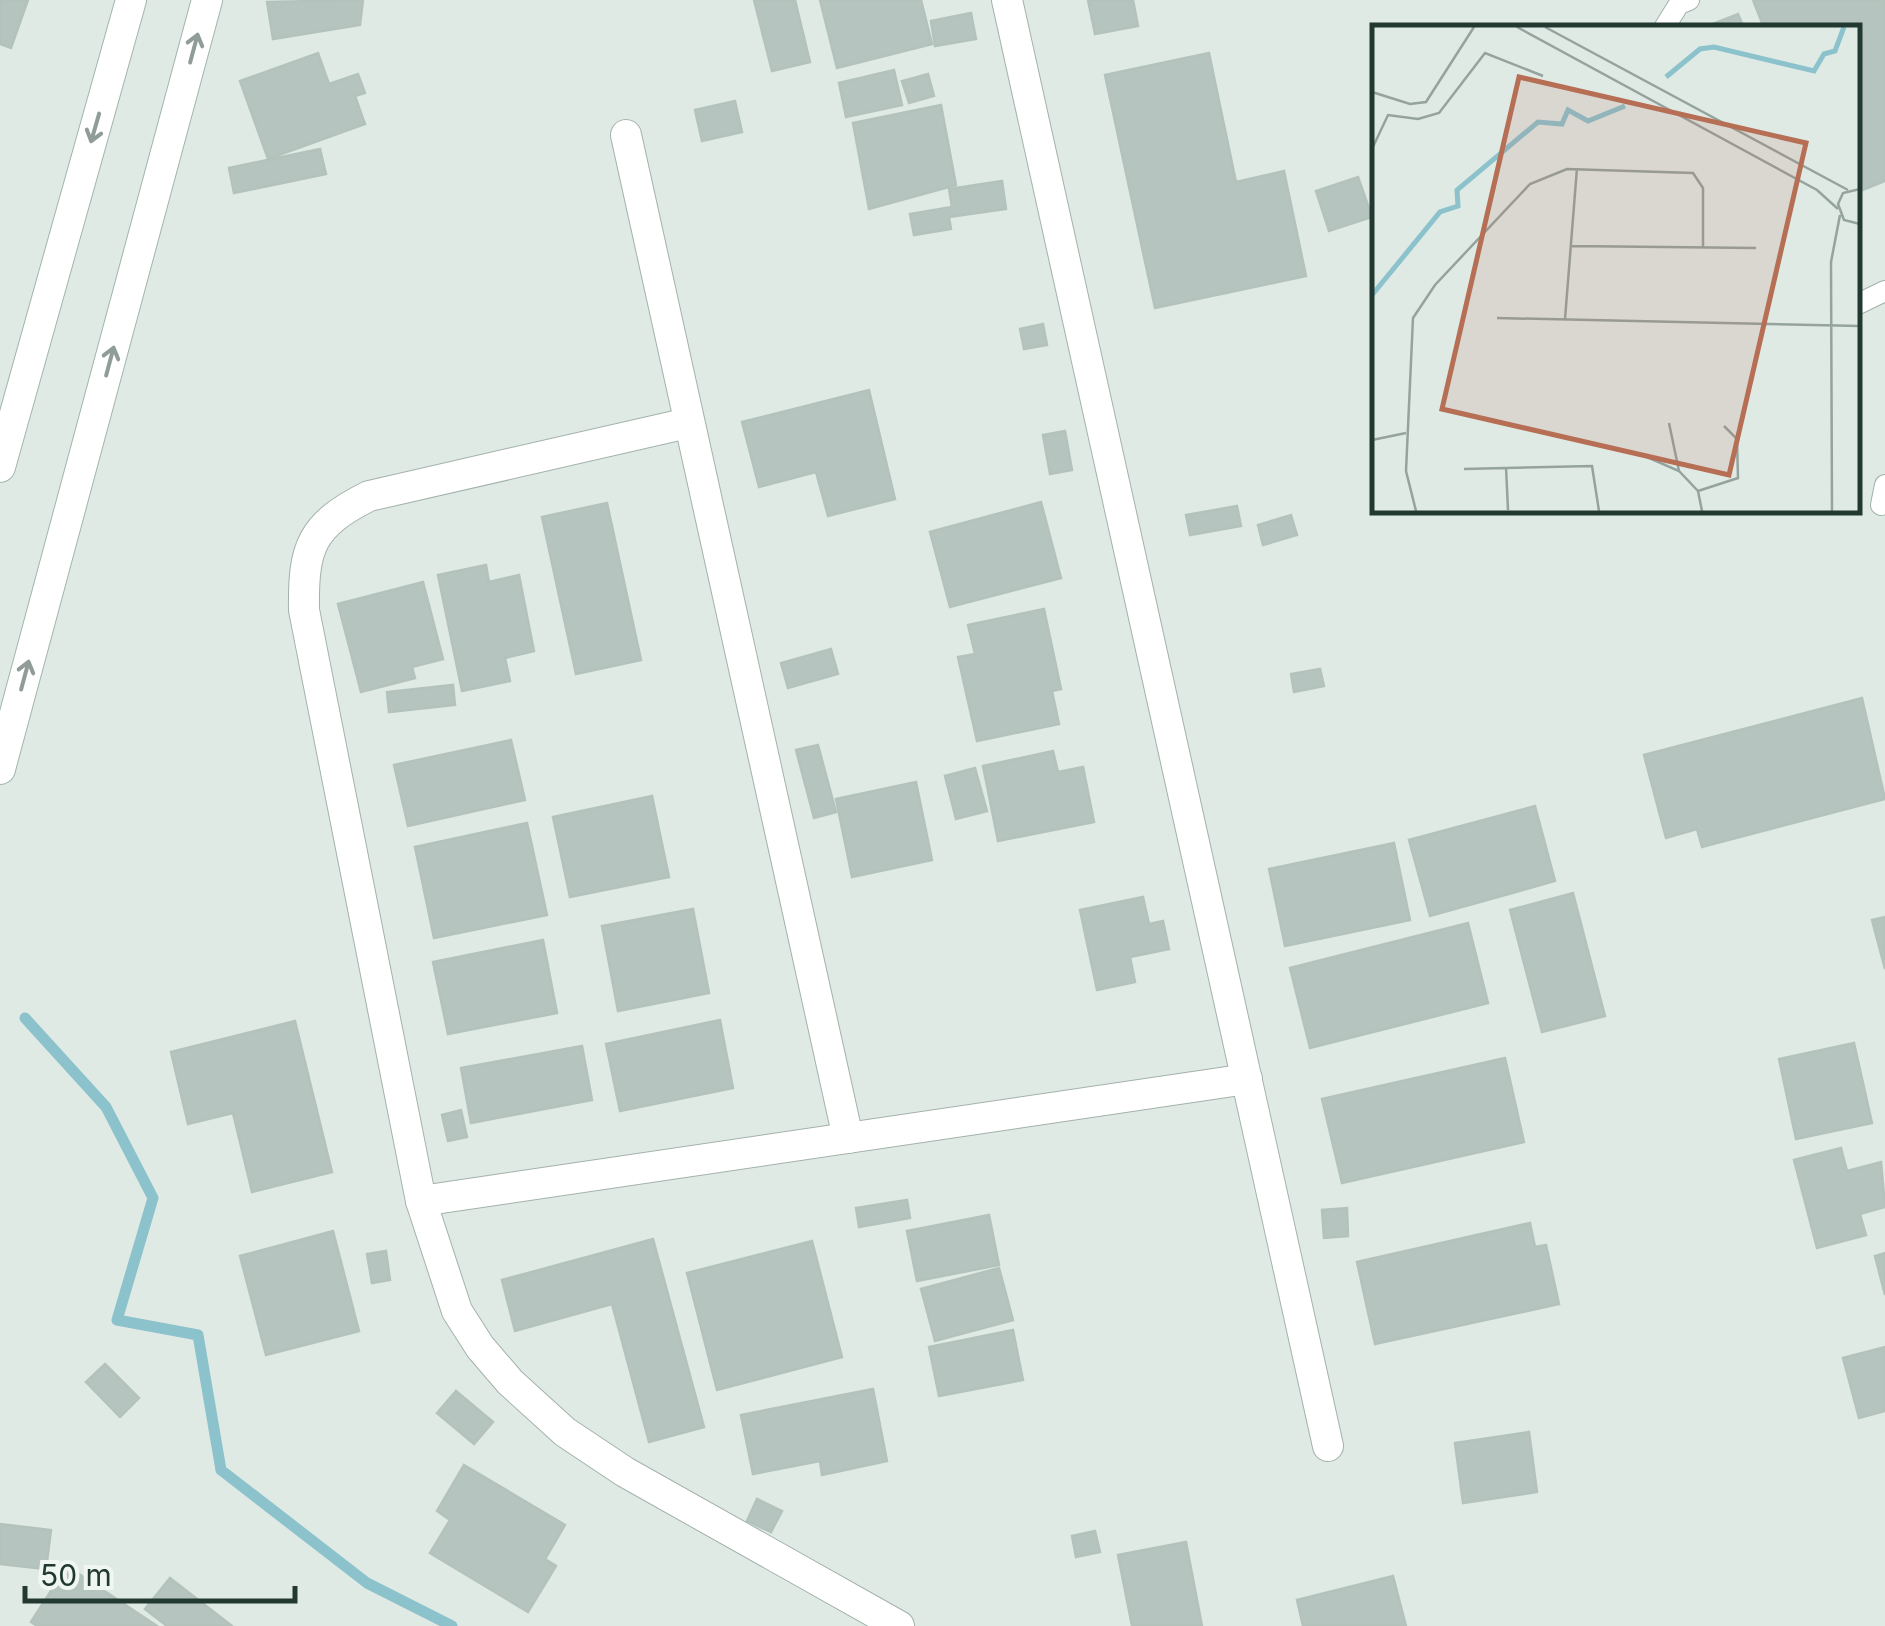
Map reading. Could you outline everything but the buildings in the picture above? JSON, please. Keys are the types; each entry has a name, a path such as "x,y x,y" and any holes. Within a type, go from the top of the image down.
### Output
{"street":[{"path":"0,468 131,0"},
{"path":"0,769 207,0"},
{"path":"1007,0 1328,1446"},
{"path":"626,135 848,1138"},
{"path":"688,423 369,496 337,512 314,535 303,570 304,610 421,1201 457,1311 480,1348 510,1382 564,1432 624,1472 900,1626"},
{"path":"421,1201 1246,1078"}],"lane":[{"path":"1666,25 1679,4 1689,0"},
{"path":"1860,303 1885,291"}],"waterway":[{"path":"25,1018 106,1107 153,1198 117,1320 198,1335 221,1470 367,1583 452,1626"}]}
